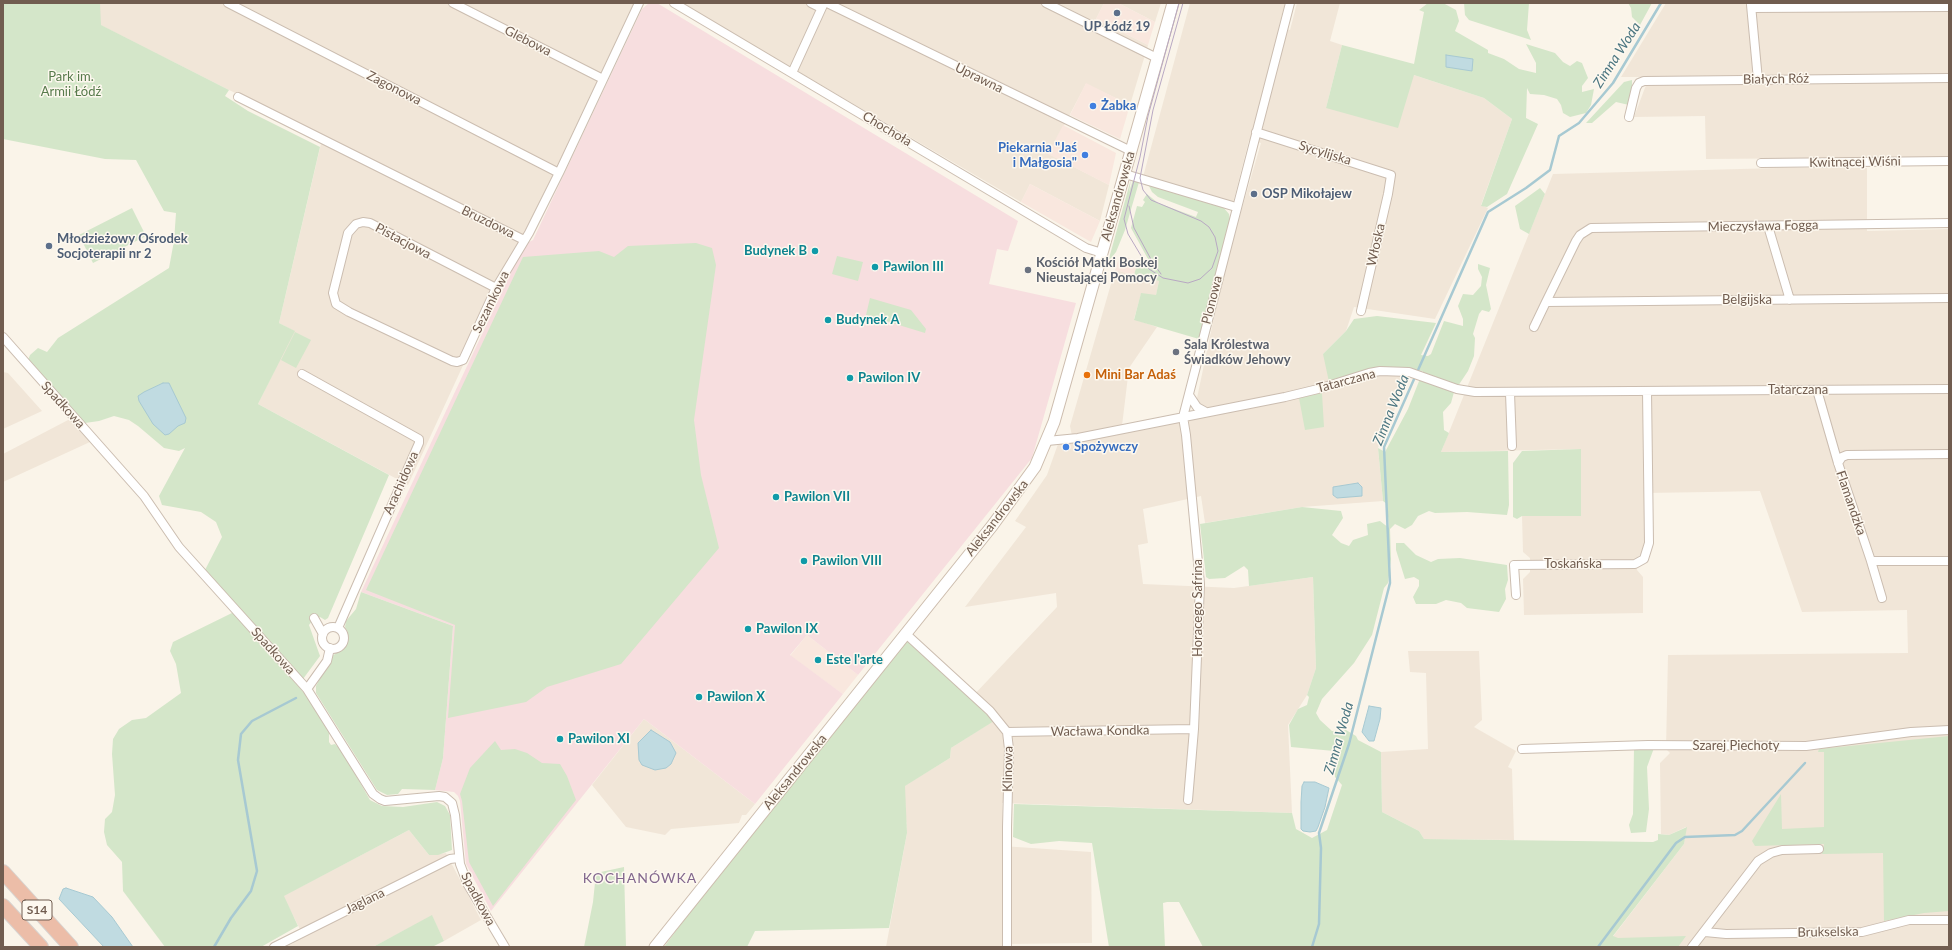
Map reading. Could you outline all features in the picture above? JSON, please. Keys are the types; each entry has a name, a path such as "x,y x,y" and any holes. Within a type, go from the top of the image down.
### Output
{"highway":[{"name":"S14","path":"3,872 71,947"},
{"name":"S14","path":"3,906 40,947"}],"main road":[{"name":"Aleksandrowska","path":"655,947 906,634 1020,489 1035,467 1047,441 1173,3"}],"street":[{"name":"Zagonowa","path":"228,3 559,173"},
{"name":"Glebowa","path":"453,3 603,79"},
{"name":"Bruzdowa","path":"238,97 524,240 559,173 639,3"},
{"name":"Chochoła","path":"674,3 1086,248 1102,253"},
{"name":"Uprawna","path":"811,3 824,5 1131,151"},
{"path":"1046,3 1157,58"},
{"name":"Plonowa","path":"1183,417 1290,3"},
{"path":"792,73 824,5"},
{"path":"1758,80 1751,6 1949,7"},
{"name":"Białych Róż","path":"1629,117 1636,88 1639,83 1644,81 1949,78"},
{"name":"Sycylijska","path":"1256,132 1388,172 1392,178"},
{"name":"Kwitnącej Wiśni","path":"1761,163 1949,161"},
{"path":"1125,174 1236,208"},
{"name":"Włoska","path":"1361,311 1392,178"},
{"name":"Mieczysława Fogga","path":"1546,302 1580,235 1591,228 1949,222"},
{"name":"Pistacjowa","path":"457,362 349,312 336,304 334,289 348,233 356,224 370,223 496,288"},
{"path":"1768,226 1790,300"},
{"name":"Sezamkowa","path":"457,362 463,360 496,288 524,240"},
{"name":"Belgijska","path":"1546,302 1949,298"},
{"path":"1534,327 1546,302"},
{"name":"Spadkowa","path":"3,337 144,496 179,547 307,688 363,779 380,799 392,800 439,796 445,797 452,803 455,815 458,858 468,885 505,947"},
{"name":"Tatarczana","path":"1047,441 1078,438 1318,389 1369,373 1409,372 1466,391 1510,393 1949,389"},
{"name":"Arachidowa","path":"302,374 419,439 419,443 338,628"},
{"path":"1817,390 1838,463"},
{"name":"Toskańska","path":"1516,595 1514,565 1635,564 1644,559 1649,543 1647,391"},
{"path":"1510,393 1512,446"},
{"path":"1189,395 1196,407 1206,412"},
{"name":"Horacego Safrina","path":"1183,417 1187,442 1200,584 1194,730 1188,800"},
{"name":"Flamandzka","path":"1882,598 1838,463 1842,457 1847,455 1949,454"},
{"path":"1871,561 1949,561"},
{"path":"338,628 344,635 343,642 339,647 330,648 324,643 326,631 338,628"},
{"name":"Klinowa","path":"906,634 990,711 1006,732 1009,749 1006,842 1007,947"},
{"path":"307,688 327,661 330,648"},
{"name":"Wacława Kondka","path":"1006,732 1194,730"},
{"name":"Szarej Piechoty","path":"1522,749 1648,745 1806,746 1911,732 1949,730"},
{"path":"1692,947 1758,862 1771,853 1782,850 1819,849"},
{"name":"Jaglana","path":"274,947 450,859 458,858"},
{"name":"Brukselska","path":"1705,932 1720,934 1862,932 1909,920 1949,920"}],"shaded area":[{"path":"100,3 634,3 523,235 408,485 258,404 294,331 279,323 323,135 229,90 100,25"},
{"path":"649,3 657,3 1018,221 1008,251 997,249 989,284 1076,303 1032,458 858,675 807,635 790,655 843,694 755,804 644,719 491,911 466,864 460,801 458,796 454,792 435,790 443,758 453,626 361,592 522,249 525,244 533,240 642,9"},
{"path":"681,3 1104,3 1096,19 1148,45 1130,105 1086,84 1049,154 1109,185 1100,221 1030,184 1021,202"},
{"path":"1104,3 1118,3 1155,22 1148,45 1096,19"},
{"path":"1118,3 1161,3 1155,22"},
{"path":"1190,3 1285,3 1279,27 1290,30 1297,3 1340,3 1330,41 1342,45 1326,108 1414,75 1484,98 1512,119 1481,205 1488,208 1435,319 1354,307 1346,331 1323,354 1362,378 1387,375 1409,376 1378,448 1383,501 1302,507 1205,523 1201,496 1143,509 1148,543 1138,545 1143,584 1234,588 1313,577 1316,668 1307,695 1288,725 1292,813 1002,803 1002,846 1091,852 1092,943 1004,944 1004,947 886,947 907,833 904,786 950,758 951,748 993,721 971,698 1057,607 1056,593 965,607 1026,527 1015,521 1047,475 1058,444 1073,441 1070,426 1115,270 1159,281 1156,296 1141,294 1134,319 1157,327 1129,368 1121,434 1200,418 1197,398 1224,270 1261,143 1249,140 1233,203 1143,177"},
{"path":"1666,3 1949,3 1949,157 1706,159 1705,116 1634,117 1649,77 1621,77"},
{"path":"1086,83 1130,105 1120,139 1070,115"},
{"path":"1063,125 1116,153 1109,185 1048,154"},
{"path":"1778,168 1867,168 1867,231 1949,229 1949,947 1605,947 1684,844 1686,827 1669,835 1661,834 1660,763 1670,753 1666,749 1668,655 1908,653 1907,610 1802,612 1760,491 1645,493 1645,550 1634,561 1637,570 1643,577 1643,613 1524,615 1523,579 1530,572 1530,558 1523,552 1522,516 1581,516 1581,449 1441,452 1553,174"},
{"path":"1030,184 1100,221 1091,242 1021,202"},
{"path":"1120,255 1138,261 1134,275 1115,270"},
{"path":"3,372 8,373 42,411 3,429"},
{"path":"70,419 90,442 3,482 3,454"},
{"path":"807,635 858,675 843,694 790,656"},
{"path":"1408,651 1479,651 1482,720 1474,727 1516,751 1508,767 1512,769 1514,840 1424,839 1419,831 1382,812 1381,752 1428,749 1426,673 1410,672"},
{"path":"644,719 755,804 746,815 742,815 739,823 671,829 665,835 626,827 592,785"},
{"path":"409,830 429,855 446,853 481,920 444,941 432,916 373,947 286,947 304,937 283,896"}],"green space":[{"name":"Park im. Armii Łódź","path":"3,3 100,3 101,25 229,90 225,96 248,111 320,147 279,323 295,331 258,404 389,475 328,618 325,620 320,617 312,621 309,625 320,656 303,679 205,570 222,537 216,522 201,512 162,505 159,496 185,448 179,451 164,448 129,420 114,416 99,421 85,423 28,360 30,355 38,348 47,352 58,338 169,268 174,241 176,213 164,211 136,160 105,159 3,139"},
{"path":"1428,3 1443,3 1456,10 1459,21 1455,31 1488,50 1488,53 1504,59 1519,69 1536,73 1536,63 1526,44 1555,53 1563,62 1570,66 1577,61 1582,63 1588,78 1582,86 1582,92 1594,89 1591,105 1586,113 1570,117 1563,113 1561,105 1557,99 1544,95 1530,94 1527,88 1526,118 1538,124 1507,194 1487,207 1481,206 1512,119 1484,98 1414,75 1398,128 1326,108 1342,45 1414,64 1424,12 1419,10"},
{"path":"1464,3 1529,3 1527,30 1531,40 1469,20 1465,15"},
{"path":"1628,3 1652,3 1640,25 1632,17 1631,8"},
{"path":"1632,80 1632,93 1629,105 1616,102 1592,123 1586,123 1624,82"},
{"path":"1131,179 1129,192 1133,180 1139,182 1125,230 1116,252 1108,262"},
{"path":"1148,184 1223,207 1229,214 1230,220 1199,339 1134,320 1141,293 1156,295 1159,281 1134,275 1138,261 1142,267 1148,259 1131,228 1137,206 1142,207 1145,202 1143,200 1147,194 1158,203 1196,217 1198,212 1158,197 1152,192"},
{"path":"1540,188 1545,194 1529,234 1520,229 1515,206"},
{"path":"132,208 146,236 93,263 79,235"},
{"path":"696,243 712,248 716,265 694,420 701,475 719,548 621,664 547,687 526,702 448,718 455,625 366,590 523,257 599,251 614,257 628,246"},
{"path":"837,256 863,262 858,281 832,274"},
{"path":"1478,264 1490,268 1486,285 1491,309 1489,312 1482,310 1479,314 1473,334 1475,338 1474,356 1468,371 1454,392 1451,403 1443,412 1444,430 1449,433 1441,452 1508,451 1509,505 1507,515 1467,512 1435,513 1429,511 1418,516 1412,525 1405,529 1395,524 1390,529 1391,559 1388,583 1384,588 1372,635 1354,663 1322,699 1316,713 1320,720 1332,731 1346,730 1356,736 1358,740 1381,752 1382,812 1419,831 1424,839 1653,842 1658,840 1658,834 1669,835 1687,827 1684,844 1613,936 1618,938 1686,936 1678,947 1203,947 1179,902 1167,902 1163,903 1165,947 1109,947 1092,843 1059,841 1031,844 1013,837 1014,804 1292,813 1296,829 1312,838 1327,830 1342,785 1335,777 1333,760 1334,751 1291,747 1289,725 1298,709 1307,705 1309,697 1307,695 1316,668 1313,577 1249,586 1248,570 1244,566 1225,578 1209,579 1206,577 1200,524 1302,507 1341,511 1343,518 1332,535 1341,543 1349,546 1353,540 1368,535 1367,524 1380,521 1389,528 1387,504 1383,501 1378,448 1385,452 1408,409 1423,371 1387,368 1329,382 1323,354 1346,331 1354,319 1377,316 1436,323 1421,355 1428,356 1431,354 1444,321 1463,326 1463,319 1458,306 1463,294 1473,295 1481,286 1482,277 1478,269"},
{"path":"870,298 911,310 926,329 925,333 866,315"},
{"path":"295,332 311,340 296,368 281,360"},
{"path":"1322,393 1324,427 1305,430 1299,398"},
{"path":"1581,449 1581,516 1522,516 1517,519 1513,517 1513,463 1522,451"},
{"path":"1396,543 1404,543 1416,555 1431,562 1438,559 1460,558 1507,565 1508,580 1505,589 1506,599 1499,612 1467,608 1461,603 1446,600 1436,604 1416,604 1413,597 1419,586 1419,580 1414,577 1405,579 1396,550"},
{"path":"361,592 453,626 443,758 435,790 402,789 398,794 387,795 377,790 316,693 316,686 332,656 344,648 347,644 348,633 345,627 346,621 356,609"},
{"path":"234,612 306,695 329,732 329,742 331,745 335,744 342,751 370,800 382,806 403,807 437,802 445,806 450,815 452,850 438,855 429,855 409,830 284,896 298,926 261,947 165,947 123,891 122,862 107,845 104,832 105,819 112,812 115,795 112,754 113,739 119,729 132,720 146,718 181,693 176,664 170,651 173,642"},
{"path":"907,639 994,721 951,748 950,758 905,786 907,833 889,928 755,931 747,947 664,947 707,889"},
{"path":"1949,736 1949,911 1924,913 1884,921 1883,853 1822,854 1824,844 1755,846 1752,841 1781,794 1782,829 1824,827 1824,752 1818,752 1819,749"},
{"path":"495,741 501,750 515,749 527,753 542,763 560,764 567,776 576,800 493,906 469,862 460,794 470,768"},
{"path":"1634,748 1654,748 1647,767 1649,809 1646,832 1631,833 1629,825 1633,814"},
{"path":"624,867 626,947 584,947 593,902 596,873"},
{"path":"432,915 444,941 432,947 373,947"}],"water":[{"path":"1446,55 1473,59 1472,71 1446,67"},
{"path":"163,383 169,383 186,418 185,423 178,426 169,434 165,435 153,424 139,401 138,396"},
{"path":"1358,483 1362,487 1362,496 1337,498 1333,495 1333,487"},
{"path":"1369,706 1381,708 1380,719 1374,741 1369,741 1362,732"},
{"path":"651,730 670,742 676,753 671,764 666,768 655,770 642,765 639,760 638,743"},
{"path":"1304,782 1315,782 1329,788 1325,807 1316,831 1310,832 1303,831 1301,829 1302,786"},
{"path":"66,888 93,897 112,917 133,947 104,947 59,899 63,889"}],"waterway":[{"name":"Zimna Woda","path":"1312,947 1319,924 1321,848 1319,833 1349,744 1390,583 1384,447 1488,212 1526,188 1550,170 1559,136 1579,123 1613,83 1661,3"},
{"path":"214,947 231,918 251,891 257,871 238,760 241,734 252,721 296,698"},
{"path":"1598,947 1676,843 1685,837 1735,835 1742,831 1805,763"}],"tram line":[{"path":"1179,3 1148,116 1140,157 1124,219 1128,234 1149,269 1163,278 1188,283 1200,279 1212,268 1218,251 1215,237 1209,227 1201,221 1151,200 1143,190 1140,178 1153,110 1183,3"},
{"path":"1129,206 1134,228 1153,263 1161,274"}],"place":[{"name":"UP Łódź 19","path":"1117,13"},
{"name":"Żabka","path":"1093,106"},
{"name":"Piekarnia \"Jaś i Małgosia\"","path":"1085,155"},
{"name":"OSP Mikołajew","path":"1254,194"},
{"name":"Młodzieżowy Ośrodek Socjoterapii nr 2","path":"49,246"},
{"name":"Budynek B","path":"815,251"},
{"name":"Pawilon III","path":"875,267"},
{"name":"Kościół Matki Boskej Nieustającej Pomocy","path":"1028,270"},
{"name":"Budynek A","path":"828,320"},
{"name":"Sala Królestwa Świadków Jehowy","path":"1176,352"},
{"name":"Mini Bar Adaś","path":"1087,375"},
{"name":"Pawilon IV","path":"850,378"},
{"name":"Spożywczy","path":"1066,447"},
{"name":"Pawilon VII","path":"776,497"},
{"name":"Pawilon VIII","path":"804,561"},
{"name":"Pawilon IX","path":"748,629"},
{"name":"Este l'arte","path":"818,660"},
{"name":"Pawilon X","path":"699,697"},
{"name":"Pawilon XI","path":"560,739"}],"district":[{"name":"KOCHANÓWKA","path":"640,878"}]}
